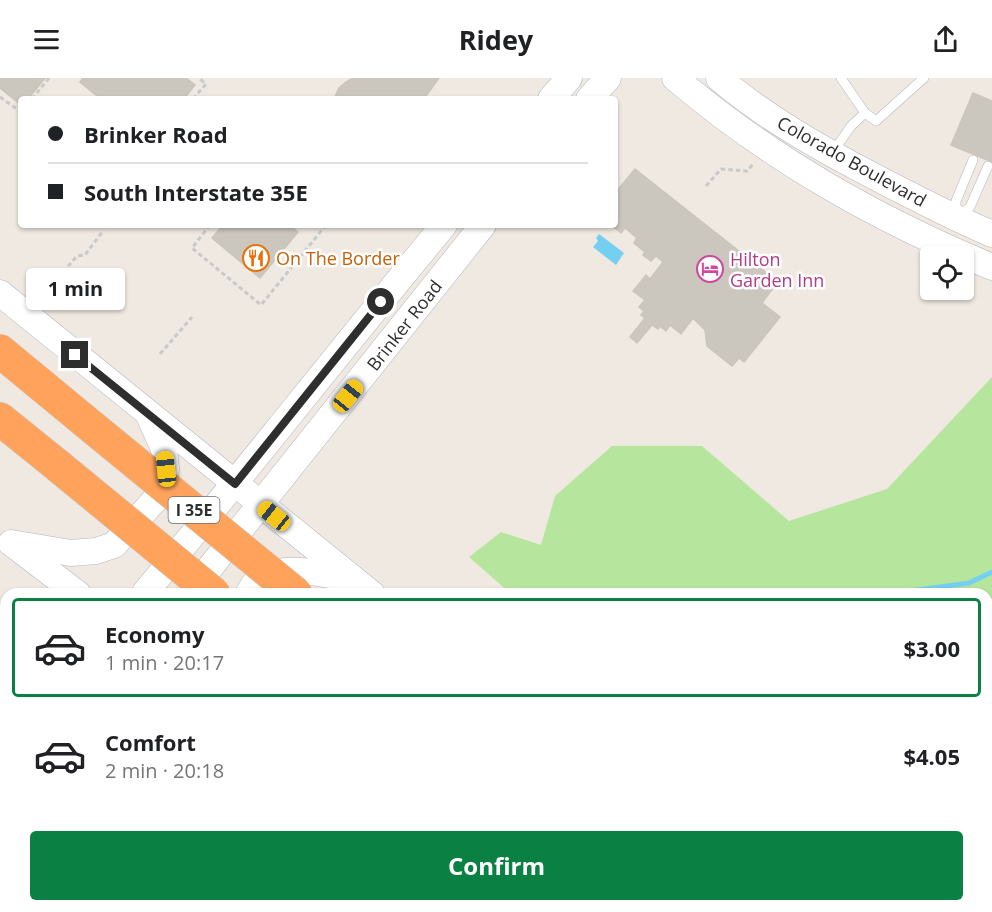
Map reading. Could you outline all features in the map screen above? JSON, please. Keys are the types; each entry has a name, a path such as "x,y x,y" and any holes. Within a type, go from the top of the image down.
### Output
{"highway":[{"name":"I 35E","path":"0,351 289,588"},
{"name":"I 35E","path":"0,419 207,588"}],"street":[{"path":"554,96 569,78"},
{"path":"592,96 608,78"},
{"name":"Colorado Boulevard","path":"675,78 706,105 783,161 879,215 943,246"},
{"name":"Colorado Boulevard","path":"718,78 771,116 831,154 956,219 992,234"},
{"path":"943,246 956,219"},
{"path":"442,228 461,253"},
{"name":"Brinker Road","path":"149,588 442,228"},
{"name":"Brinker Road","path":"194,588 481,228"},
{"name":"Colorado Boulevard","path":"974,259 992,267"},
{"path":"0,293 363,586"},
{"path":"5,539 70,553 96,551 114,545 163,491 166,469 164,449 148,414"},
{"path":"5,539 70,588"},
{"path":"252,588 257,582 277,572 295,571 363,586"}],"lane":[{"path":"842,78 865,113 876,121 924,78"},
{"path":"831,154 851,126 865,113"},
{"path":"956,219 956,201 973,160"},
{"path":"956,219 970,207 988,166"}],"path":[{"path":"35,96 50,78"},
{"path":"196,96 206,84 199,78"},
{"path":"0,96 18,110"},
{"path":"706,186 722,169 747,171 756,161"},
{"path":"208,228 192,248 261,304 324,228"},
{"path":"63,272 77,256 85,255 103,231"},
{"path":"160,354 192,317"}],"green space":[{"path":"992,377 992,588 504,588 469,557 501,532 541,545 555,496 612,446 702,446 789,521 887,489"}],"water":[{"path":"599,234 624,253 616,265 593,247 598,241 596,238"}],"building":[{"path":"0,78 45,78 30,96 18,96 18,103 0,88"},
{"path":"83,78 186,78 195,85 186,96 97,96 80,82"},
{"path":"353,78 439,78 426,96 335,96 339,88"},
{"path":"973,93 992,101 992,162 951,145"},
{"name":"Hilton Garden Inn","path":"635,169 773,278 768,283 773,288 762,303 780,317 744,362 739,358 732,366 707,346 705,330 693,318 681,334 670,325 666,331 660,326 658,329 652,325 637,343 630,337 645,318 641,315 644,311 639,307 645,300 633,291 646,275 650,279 663,262 656,256 651,261 643,255 645,252 634,243 637,238 625,228 621,233 615,228 618,228 618,189"},
{"name":"On The Border","path":"220,228 293,228 298,232 260,278 212,238"}],"waterway":[{"path":"932,588 969,583 992,572"}],"place":[{"name":"On The Border","path":"256,258"},
{"name":"Hilton Garden Inn","path":"710,269"}],"route":[{"path":"75,355 235,484 320,375 381,302"}]}
